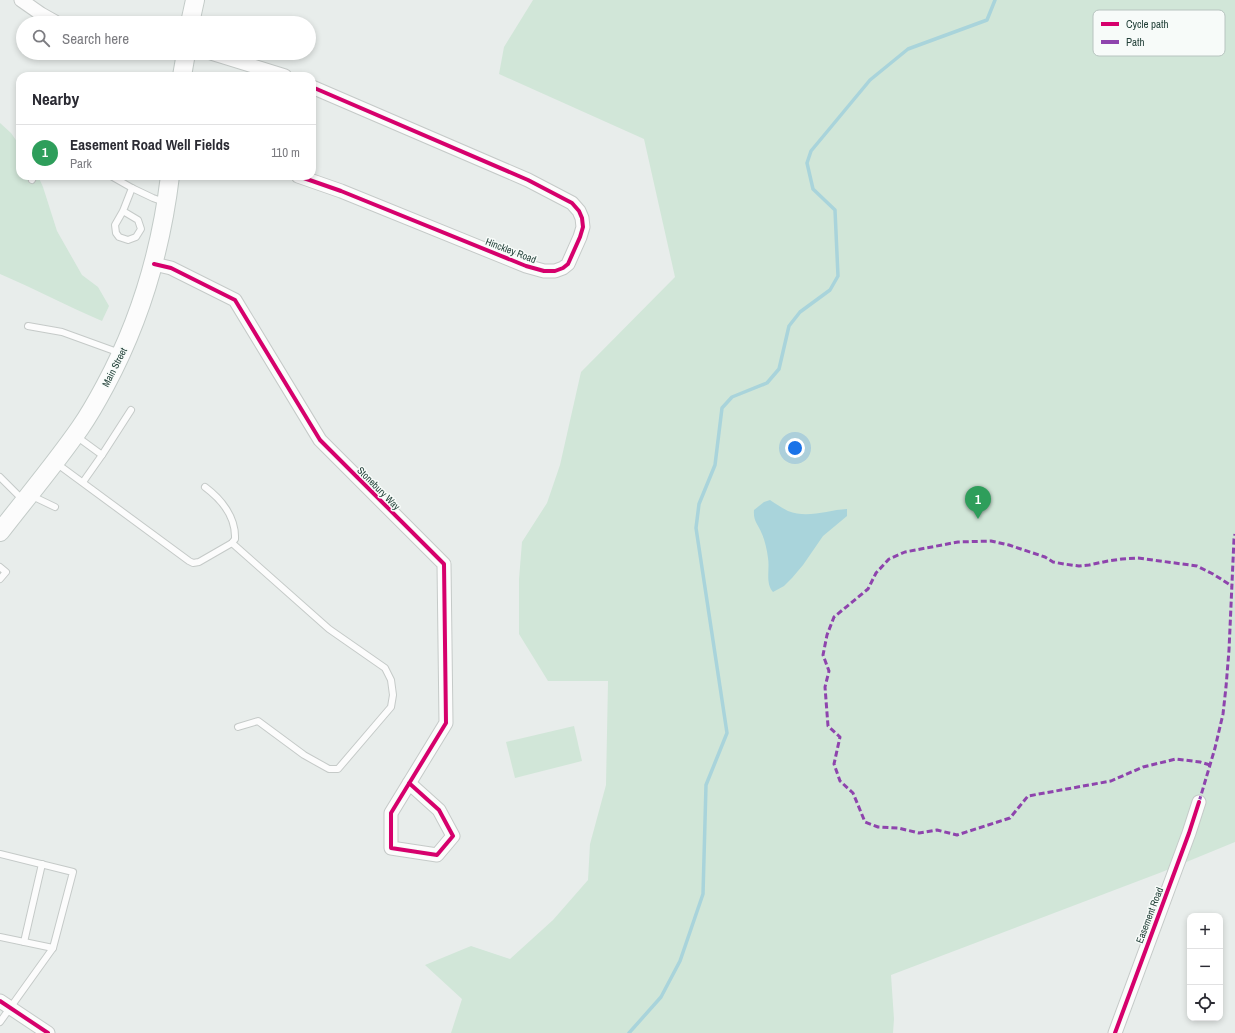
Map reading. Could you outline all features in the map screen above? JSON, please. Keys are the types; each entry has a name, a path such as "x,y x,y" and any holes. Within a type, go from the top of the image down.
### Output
{"main road":[{"path":"192,16 195,0"},
{"path":"183,72 185,60"},
{"name":"Main Street","path":"0,532 74,436 95,404 122,353 143,300 154,264 169,180"}],"street":[{"path":"21,0 44,16"},
{"path":"234,60 272,72"},
{"name":"Hinckley Road","path":"309,180 341,191 526,266 544,271 555,271 568,264 583,227 582,218 579,211 572,203 559,195 528,180 316,89"},
{"name":"Stonebury Way","path":"154,264 171,268 235,300 320,440 444,564 446,723 409,783 391,813 391,848 437,855 453,836 439,810 409,783"},
{"name":"Easement Road","path":"1115,1033 1199,802"},
{"path":"5,1004 48,1033"}],"lane":[{"path":"118,180 153,198 166,202"},
{"path":"123,210 138,220 141,229 136,237 128,240 119,237 116,233 115,225 132,188"},
{"path":"28,326 62,332 122,353"},
{"path":"83,482 130,410"},
{"path":"74,436 102,455"},
{"path":"55,462 193,563 199,562 232,543 235,539 235,532 227,509 214,493 205,487"},
{"path":"0,477 26,498 55,507"},
{"path":"232,543 329,629 385,668 391,680 393,695 391,707 338,769 329,769 304,755 258,721 238,727"},
{"path":"0,567 6,572 0,579"},
{"path":"0,854 73,872 53,948 5,1004 0,1022"},
{"path":"24,942 42,864"},
{"path":"0,936 53,948"}],"green space":[{"path":"533,0 1235,0 1235,842 1162,872 891,975 894,1019 893,1033 451,1033 462,999 425,965 471,946 510,959 553,920 588,880 590,844 606,785 608,681 548,681 519,634 519,579 522,542 547,503 560,465 581,372 675,277 644,139 499,74 504,47"},
{"path":"0,123 11,133 16,140 16,180 40,180 57,231 82,275 98,287 109,306 102,321 0,274"},
{"path":"574,726 582,761 515,778 506,742"}],"water":[{"path":"770,500 788,511 803,514 847,509 847,516 823,536 792,578 784,586 773,592 768,580 768,555 766,546 754,514 754,510 764,502"}],"waterway":[{"path":"629,1033 661,997 680,961 703,894 706,785 727,733 696,528 699,504 715,465 722,408 732,397 767,383 779,369 789,326 800,312 830,290 838,276 835,210 813,189 807,163 811,151 870,80 908,49 987,20 995,0"}],"marked path":[{"path":"1199,802 1215,748 1223,714 1229,650 1235,534"},
{"path":"1210,765 1200,762 1176,759 1143,767 1111,781 1028,796 1010,818 957,835 937,830 919,833 898,828 878,827 865,822 853,793 840,781 834,764 840,737 828,726 825,687 829,671 823,655 827,635 834,617 868,589 876,573 889,559 905,552 958,542 991,541 1009,545 1045,557 1053,562 1079,566 1138,558 1197,566 1232,586"}],"cycle path":[{"path":"309,180 341,191 526,266 544,271 555,271 568,264 583,227 582,218 579,211 572,203 528,180 316,89"},
{"path":"154,264 171,268 235,300 320,440 444,564 446,723 391,813 391,848 437,855 453,836 439,810 409,783"},
{"path":"1115,1033 1199,802"},
{"path":"0,1001 48,1033"}],"place":[{"name":"Easement Road Well Fields","path":"978,519"}]}
